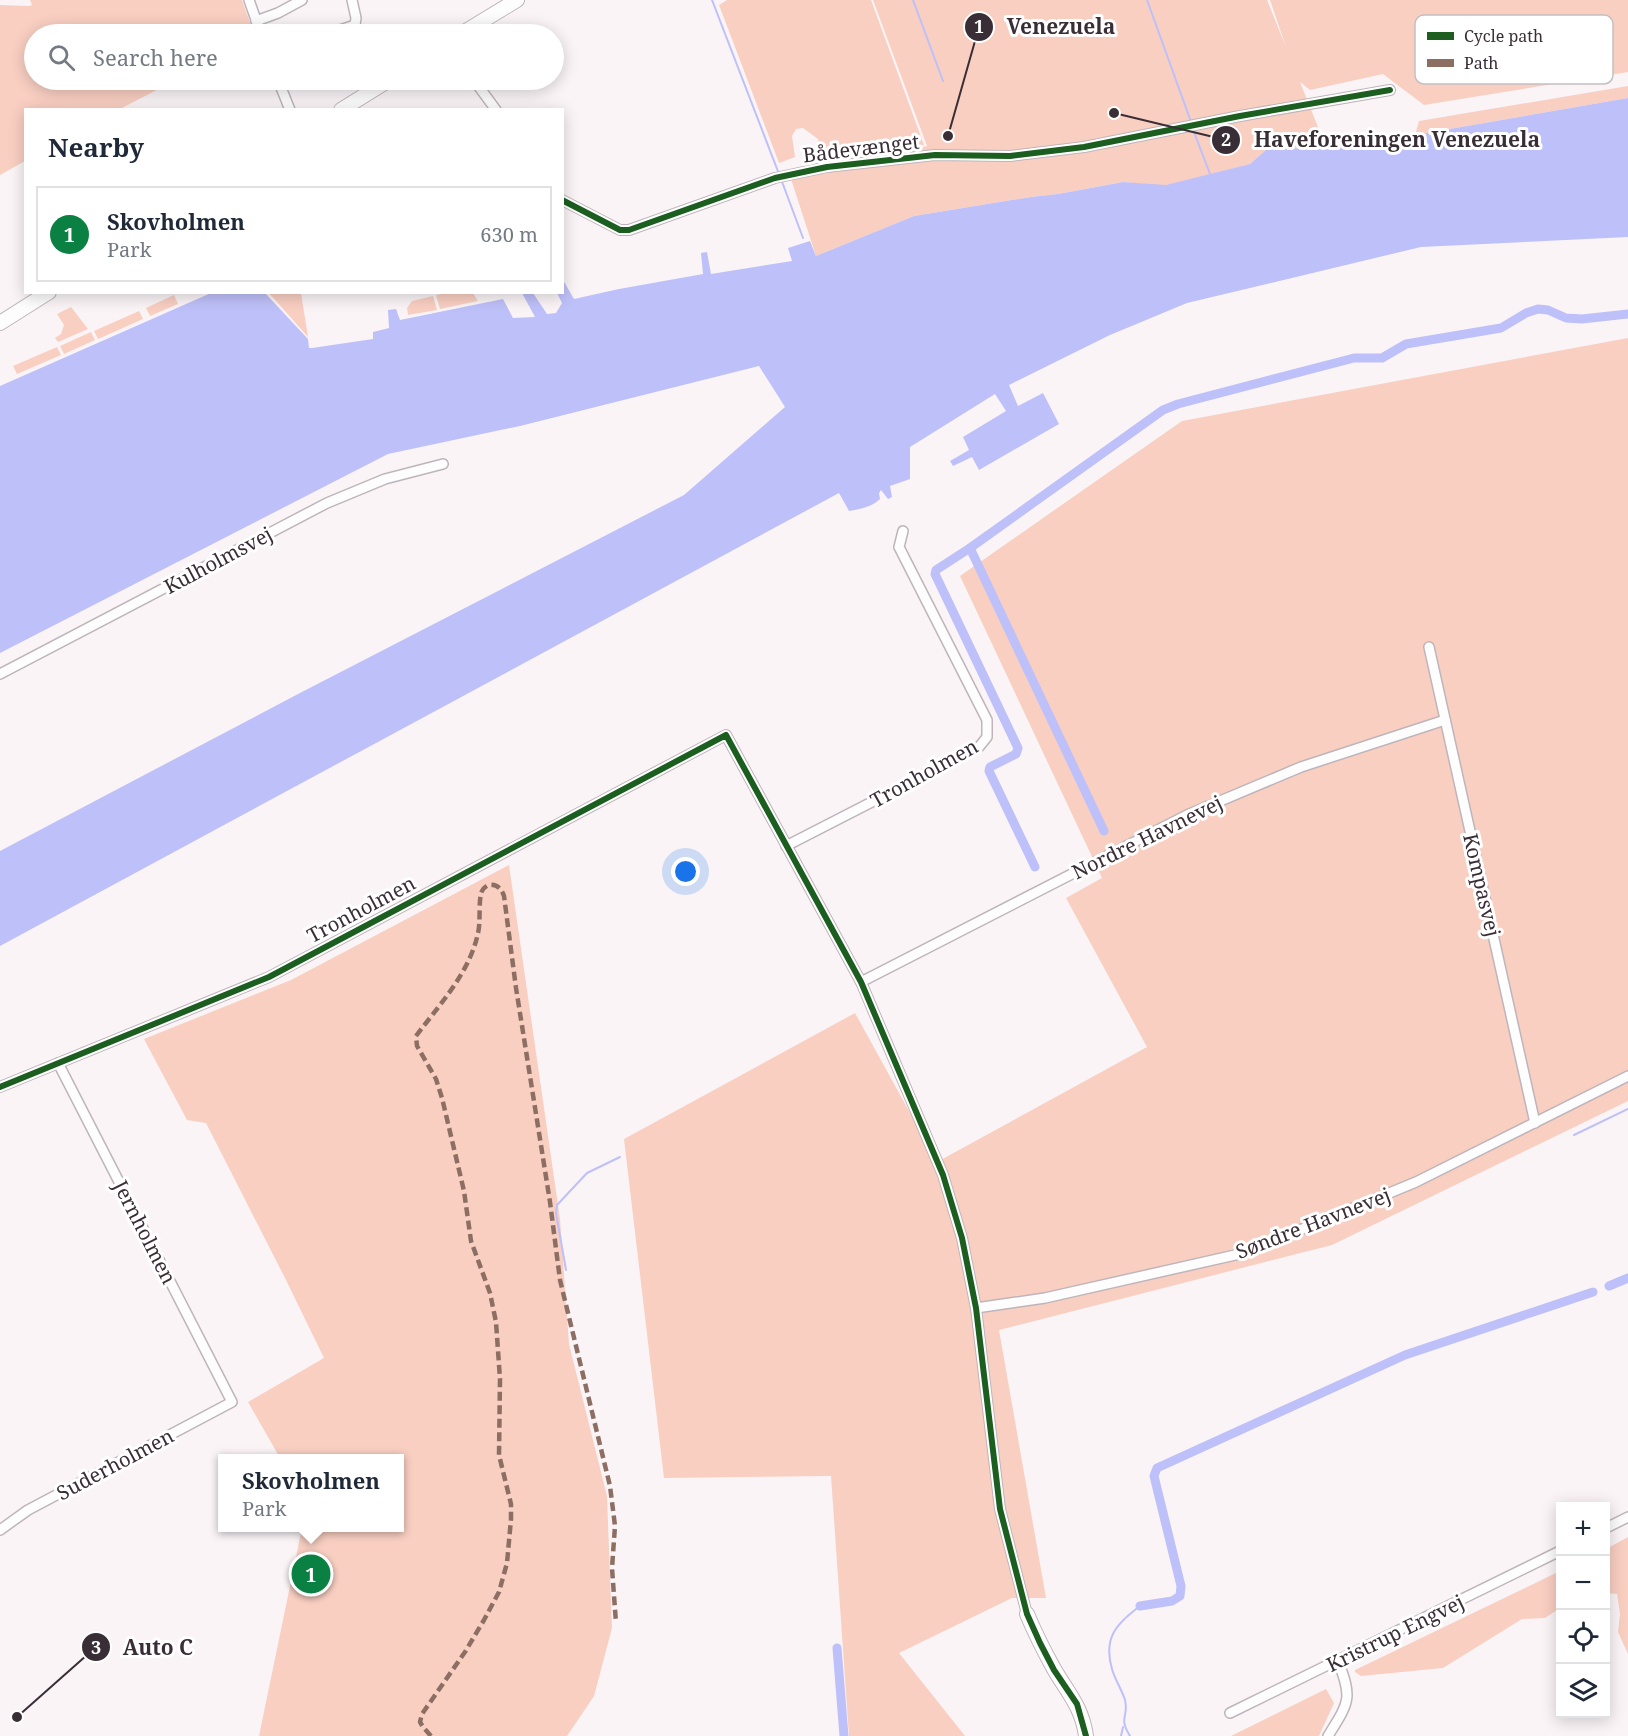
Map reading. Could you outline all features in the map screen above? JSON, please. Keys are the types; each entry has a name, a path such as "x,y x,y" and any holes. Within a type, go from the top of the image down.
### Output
{"street":[{"path":"249,0 257,24"},
{"path":"256,21 278,13 302,0"},
{"path":"352,0 355,24"},
{"path":"478,24 518,0"},
{"path":"282,90 289,108"},
{"path":"344,108 373,90"},
{"path":"481,90 495,108"},
{"name":"Bådevænget","path":"564,201 620,230 629,230 775,178 827,167 935,155 1010,156 1084,147 1240,116 1390,90"},
{"path":"0,323 46,294"},
{"name":"Kulholmsvej","path":"0,674 327,503 385,479 443,464"},
{"name":"Tronholmen","path":"0,1087 269,977 726,735 786,846 979,747 987,737 987,720 900,547 903,531"},
{"name":"Kompasvej","path":"1429,647 1535,1123"},
{"name":"Nordre Havnevej","path":"861,982 1187,815 1301,767 1445,720"},
{"path":"786,846 861,982 943,1175 962,1238 976,1308 1000,1509 1028,1614 1054,1670 1077,1704 1086,1736"},
{"name":"Jernholmen","path":"58,1063 232,1402"},
{"name":"Søndre Havnevej","path":"976,1308 1045,1298 1244,1252 1416,1182 1628,1076"},
{"name":"Suderholmen","path":"0,1530 28,1510 232,1402"},
{"path":"1610,1526 1628,1517"},
{"name":"Kristrup Engvej","path":"1230,1713 1556,1553"},
{"path":"1328,1736 1347,1704 1347,1684 1338,1661"}],"shaded area":[{"path":"30,0 242,0 250,24 24,24 24,90 157,90 122,108 24,108 24,162 0,175 0,5 32,5"},
{"path":"727,0 871,0 924,145 821,153 818,139 803,128 796,129 792,136 795,157 779,163 719,5"},
{"path":"873,0 1267,0 1286,47 1270,0 1628,0 1628,72 1613,74 1613,15 1415,15 1415,84 1554,84 1424,105 1383,74 1310,90 1300,82 1326,147 1267,149 1250,164 1166,186 1123,182 914,216 816,256 791,179 927,146"},
{"path":"1628,86 1628,98 1415,135 1419,121"},
{"path":"270,294 301,294 308,337"},
{"path":"474,294 478,301 440,309 436,295"},
{"path":"174,295 178,304 150,316 146,308"},
{"path":"433,296 437,310 408,315 407,308 412,301"},
{"path":"71,307 88,329 58,342 55,338 61,334 64,325 57,314"},
{"path":"139,311 143,319 98,339 94,331"},
{"path":"91,332 95,340 64,354 60,346"},
{"path":"1628,338 1628,1101 1332,1245 999,1330 1046,1598 1012,1598 899,1653 965,1736 849,1736 831,1476 664,1478 624,1139 855,1013 937,1162 1147,1047 1066,898 1102,878 960,576 1182,421"},
{"path":"57,347 61,355 17,374 13,366"},
{"path":"509,865 560,1219 569,1344 607,1496 612,1628 594,1696 567,1736 259,1736 301,1532 404,1532 404,1454 278,1454 248,1402 324,1358 206,1123 187,1120 144,1039 291,980"},
{"path":"1628,1537 1628,1654 1618,1632 1620,1614 1617,1594 1610,1593 1610,1547"},
{"path":"1556,1573 1556,1611 1545,1618 1522,1619 1443,1668 1361,1676 1355,1670"},
{"path":"1326,1689 1334,1703 1319,1736 1231,1736"}],"water":[{"path":"1628,98 1628,237 1421,247 1187,303 1110,335 1009,385 1018,406 1043,393 1059,424 979,470 972,457 953,466 950,461 969,450 963,437 1006,411 995,394 910,447 910,479 890,486 892,497 888,499 881,490 880,499 877,502 849,511 839,493 0,946 0,851 684,495 785,407 759,366 520,426 388,454 0,653 0,386 209,294 266,294 308,339 309,348 312,348 373,339 373,332 389,328 388,310 396,309 400,320 503,299 513,318 535,317 523,294 534,294 547,314 556,313 562,303 558,294 564,294 564,282 574,299 703,274 701,253 707,252 711,274 792,261 788,248 810,241 816,256 914,216 1123,182 1166,185 1250,164 1267,149 1346,147"}],"waterway":[{"path":"712,0 779,174"},
{"path":"913,0 943,81"},
{"path":"1147,0 1190,119"},
{"path":"1194,132 1210,174"},
{"path":"781,179 803,238"},
{"path":"1035,867 989,771 990,767 1016,754 1018,748 935,574 936,570 1163,410 1178,404 1354,358 1382,358 1406,344 1501,328 1526,313 1538,309 1548,310 1566,318 1582,319 1628,314"},
{"path":"970,548 1104,831"},
{"path":"1574,1135 1628,1109"},
{"path":"566,1270 556,1213 557,1205 587,1173 620,1157"},
{"path":"1609,1286 1628,1278"},
{"path":"1140,1606 1172,1601 1180,1596 1181,1586 1154,1476 1157,1468 1405,1355 1593,1292"},
{"path":"1130,1736 1124,1721 1125,1700 1112,1669 1109,1649 1118,1626 1140,1606"},
{"path":"837,1648 844,1736"},
{"path":"1121,1736 1123,1727"}],"marked path":[{"path":"431,1736 420,1722 422,1714 465,1652 499,1592 507,1563 511,1519 511,1504 499,1455 500,1379 496,1322 490,1293 471,1241 464,1191 442,1098 436,1079 417,1046 416,1036 453,987 468,961 478,933 481,895 483,889 488,885 498,887 504,896 560,1280 610,1486 615,1526 612,1568 616,1623"}],"cycle path":[{"path":"564,201 620,230 629,230 775,178 827,167 935,155 1010,156 1084,147 1240,116 1390,90"},
{"path":"0,1087 269,977 726,735 861,982 943,1175 962,1238 976,1308 1000,1509 1027,1614 1054,1670 1077,1704 1086,1736"}],"place":[{"name":"Haveforeningen Venezuela","path":"1114,113"},
{"name":"Venezuela","path":"948,136"},
{"name":"Skovholmen","path":"311,1574"},
{"name":"Auto C","path":"17,1717"}]}
